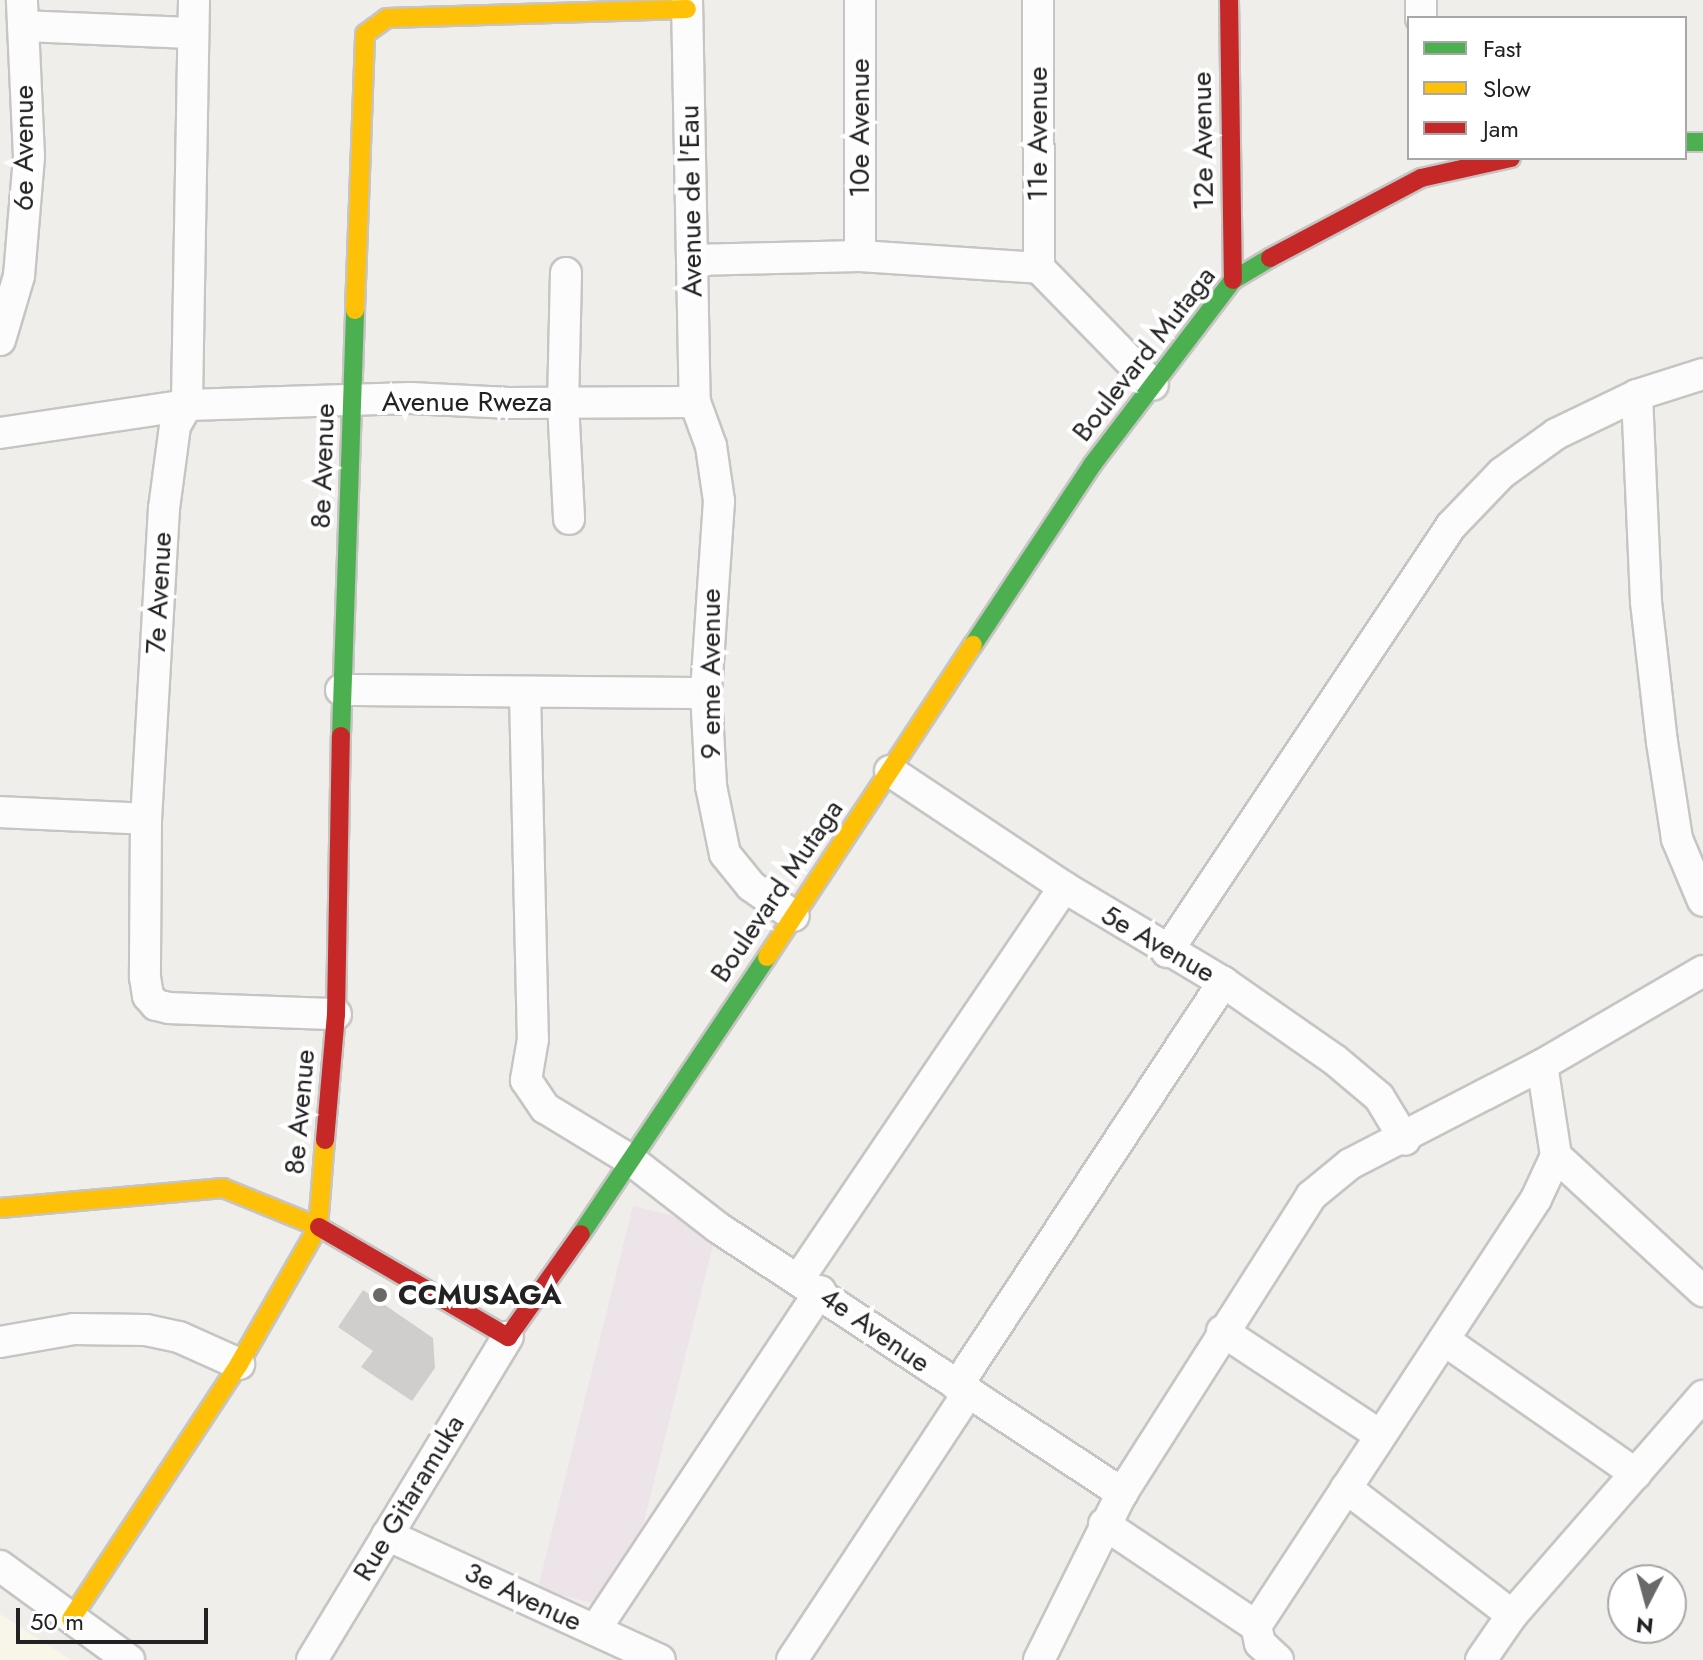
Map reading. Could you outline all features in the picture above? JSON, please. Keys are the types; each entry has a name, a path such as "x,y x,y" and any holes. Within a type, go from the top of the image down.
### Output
{"street":[{"name":"7e Avenue","path":"194,0 187,405 175,426 164,508 146,819 145,977 156,1005 336,1014"},
{"name":"10e Avenue","path":"860,0 860,256"},
{"name":"11e Avenue","path":"1038,0 1039,268"},
{"name":"12e Avenue","path":"1229,0 1233,280"},
{"name":"8e Avenue","path":"318,1227 336,1014 341,690 355,402 360,90 365,34 373,12 423,16 687,4"},
{"name":"Avenue de l'Eau","path":"687,4 695,402"},
{"path":"22,13 193,33"},
{"name":"6e Avenue","path":"0,340 19,276 14,156 22,13"},
{"name":"Boulevard Mutaga","path":"508,1337 632,1161 1092,465 1233,280 1421,168 1493,160"},
{"path":"692,260 860,256 1039,268 1153,385"},
{"path":"566,273 563,403 569,519"},
{"path":"1167,952 1451,526 1502,473 1556,434 1637,395 1703,374"},
{"path":"1637,395 1646,602 1662,742 1677,839 1703,901"},
{"name":"Avenue Rweza","path":"0,433 187,405 411,398 563,403 695,402"},
{"name":"9 eme Avenue","path":"695,402 711,446 719,501 706,693 711,786 725,854 751,886 794,916"},
{"path":"341,690 706,693"},
{"name":"4e Avenue","path":"525,692 533,1039 526,1080 545,1108 632,1161 717,1227 810,1284 962,1390 1122,1493"},
{"name":"5e Avenue","path":"890,771 1064,887 1167,952 1223,982 1335,1060 1379,1097 1405,1140"},
{"path":"0,812 146,819"},
{"path":"606,1643 810,1284 1064,887"},
{"path":"1039,1660 1122,1493 1222,1331 1311,1196 1350,1164 1405,1140 1703,971"},
{"path":"792,1660 1223,982"},
{"path":"1256,1626 1536,1199 1556,1156 1542,1065"},
{"path":"1556,1156 1703,1291"},
{"path":"0,1208 223,1188 318,1227 508,1337"},
{"path":"71,1619 239,1364 318,1227"},
{"path":"0,1342 74,1329 146,1330 179,1337 239,1364"},
{"path":"1222,1331 1380,1435"},
{"name":"Rue Gitaramuka","path":"312,1660 508,1337"},
{"path":"1444,1340 1636,1474"},
{"path":"1481,1660 1512,1615 1703,1396"},
{"path":"1346,1488 1512,1615"},
{"path":"1104,1524 1256,1626 1260,1643 1273,1659"},
{"name":"3e Avenue","path":"387,1535 606,1643 660,1660"},
{"path":"0,1566 129,1660"}],"shaded area":[{"path":"633,1206 717,1227 622,1610 537,1589"},
{"path":"0,1614 71,1660 0,1660"}],"building":[{"name":"CCMUSAGA","path":"363,1290 433,1338 435,1368 412,1401 361,1367 373,1351 338,1327"}],"traffic: fast":[{"path":"1687,142 1703,142"},
{"path":"973,645 1092,465 1233,280 1270,258"},
{"path":"341,736 355,310"},
{"path":"581,1234 767,957"}],"traffic: slow":[{"path":"355,310 365,34 387,18 687,9"},
{"path":"767,957 973,645"},
{"path":"71,1619 239,1364 318,1227 325,1140"},
{"path":"0,1208 223,1188 319,1227"}],"traffic: jam":[{"path":"1229,0 1233,280"},
{"path":"1270,258 1421,178 1502,160"},
{"path":"325,1140 336,1014 341,736"},
{"path":"319,1227 508,1337 581,1234"}],"place":[{"name":"CCMUSAGA","path":"380,1295"}]}
